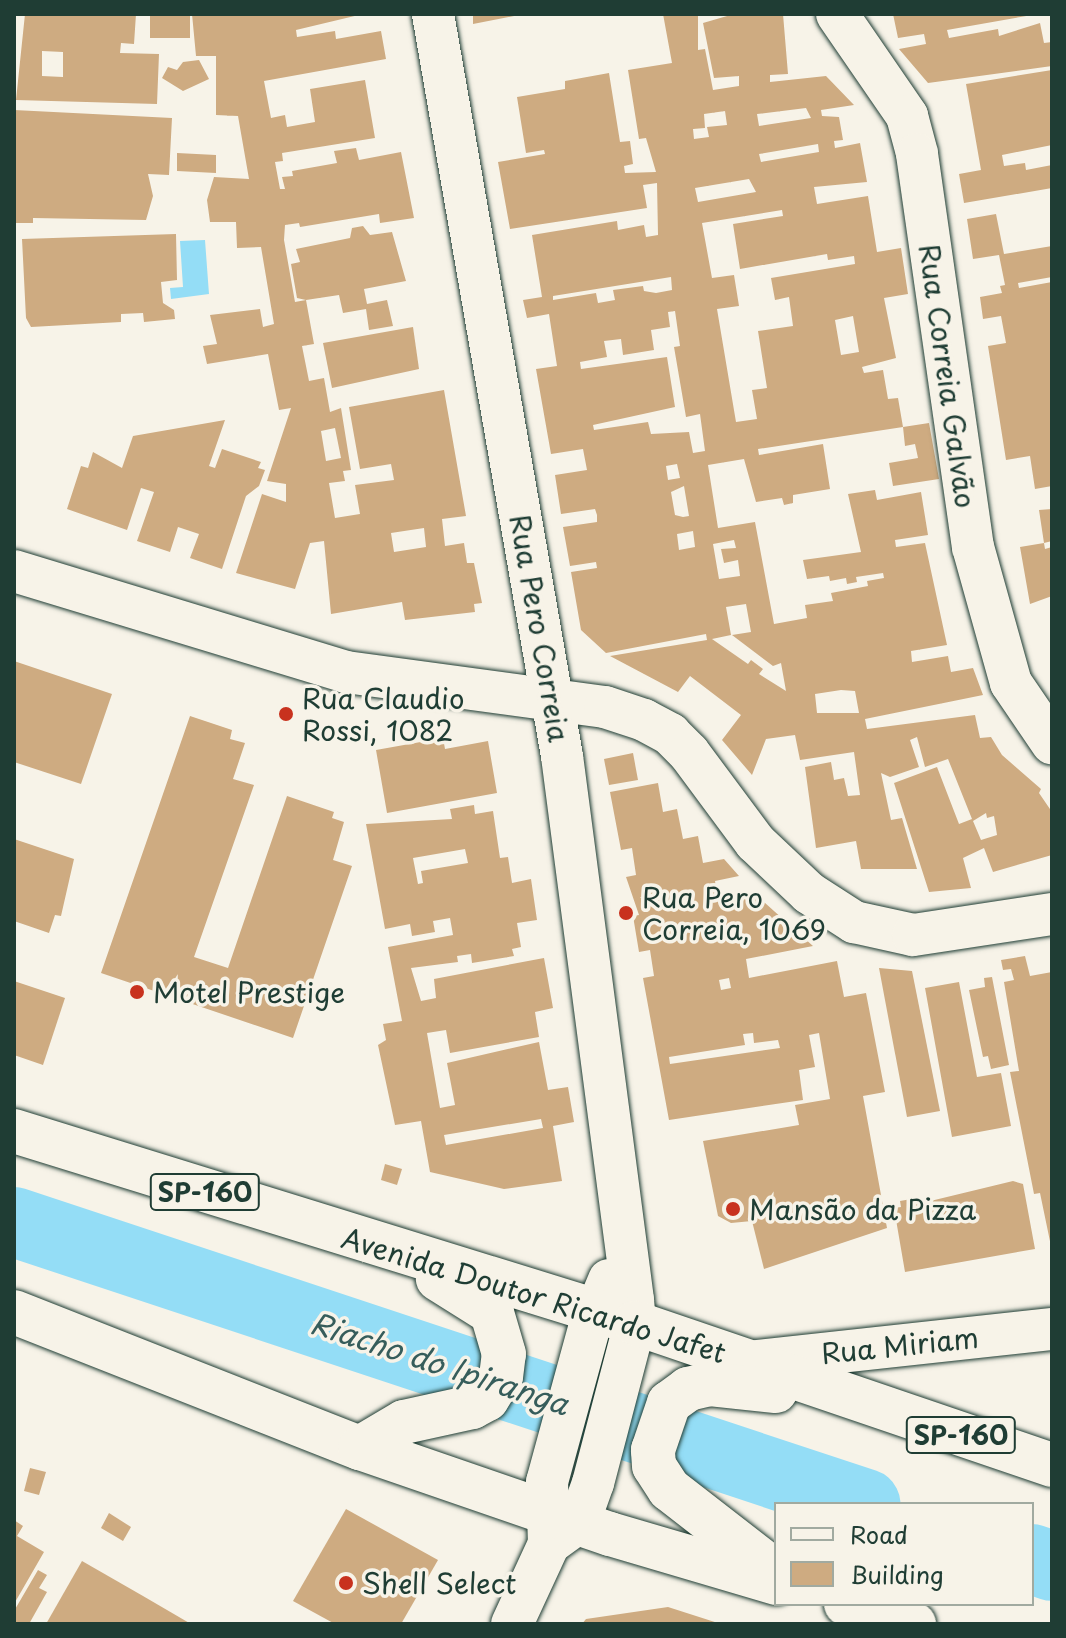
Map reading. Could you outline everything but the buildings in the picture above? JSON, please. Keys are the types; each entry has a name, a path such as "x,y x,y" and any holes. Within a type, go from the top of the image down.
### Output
{"main road":[{"name":"Avenida Doutor Ricardo Jafet","path":"14,1131 613,1323 747,1362 1052,1465"},
{"path":"360,1448 404,1422 446,1413 487,1399 501,1377 504,1354 492,1313 395,1253"},
{"path":"14,1312 360,1448 563,1509 774,1582"},
{"path":"774,1570 681,1500 654,1466 657,1425 669,1403 688,1389 710,1384 870,1405"},
{"path":"853,1606 914,1624"}],"street":[{"name":"Rua Pero Correia","path":"433,14 553,701 625,1246 613,1323 563,1509 512,1624"},
{"name":"Rua Correia Galvão","path":"837,14 907,116 917,154 973,547 1011,683 1052,743"},
{"path":"14,571 346,672 605,707 670,734 755,842 809,893 854,922 913,935 1052,914"},
{"name":"Rua Miriam","path":"747,1362 1052,1329"}],"water":[{"path":"205,240 209,294 171,299 170,288 183,287 180,241"}],"waterway":[{"name":"Riacho do Ipiranga","path":"14,1222 859,1502"},
{"name":"Riacho do Ipiranga","path":"1034,1560 1052,1566"}],"place":[{"name":"Rua Claudio Rossi, 1082","path":"286,714"},
{"name":"Rua Pero Correia, 1069","path":"626,913"},
{"name":"Motel Prestige","path":"137,992"},
{"name":"Mansão da Pizza","path":"733,1209"},
{"name":"Shell Select","path":"346,1583"}]}
